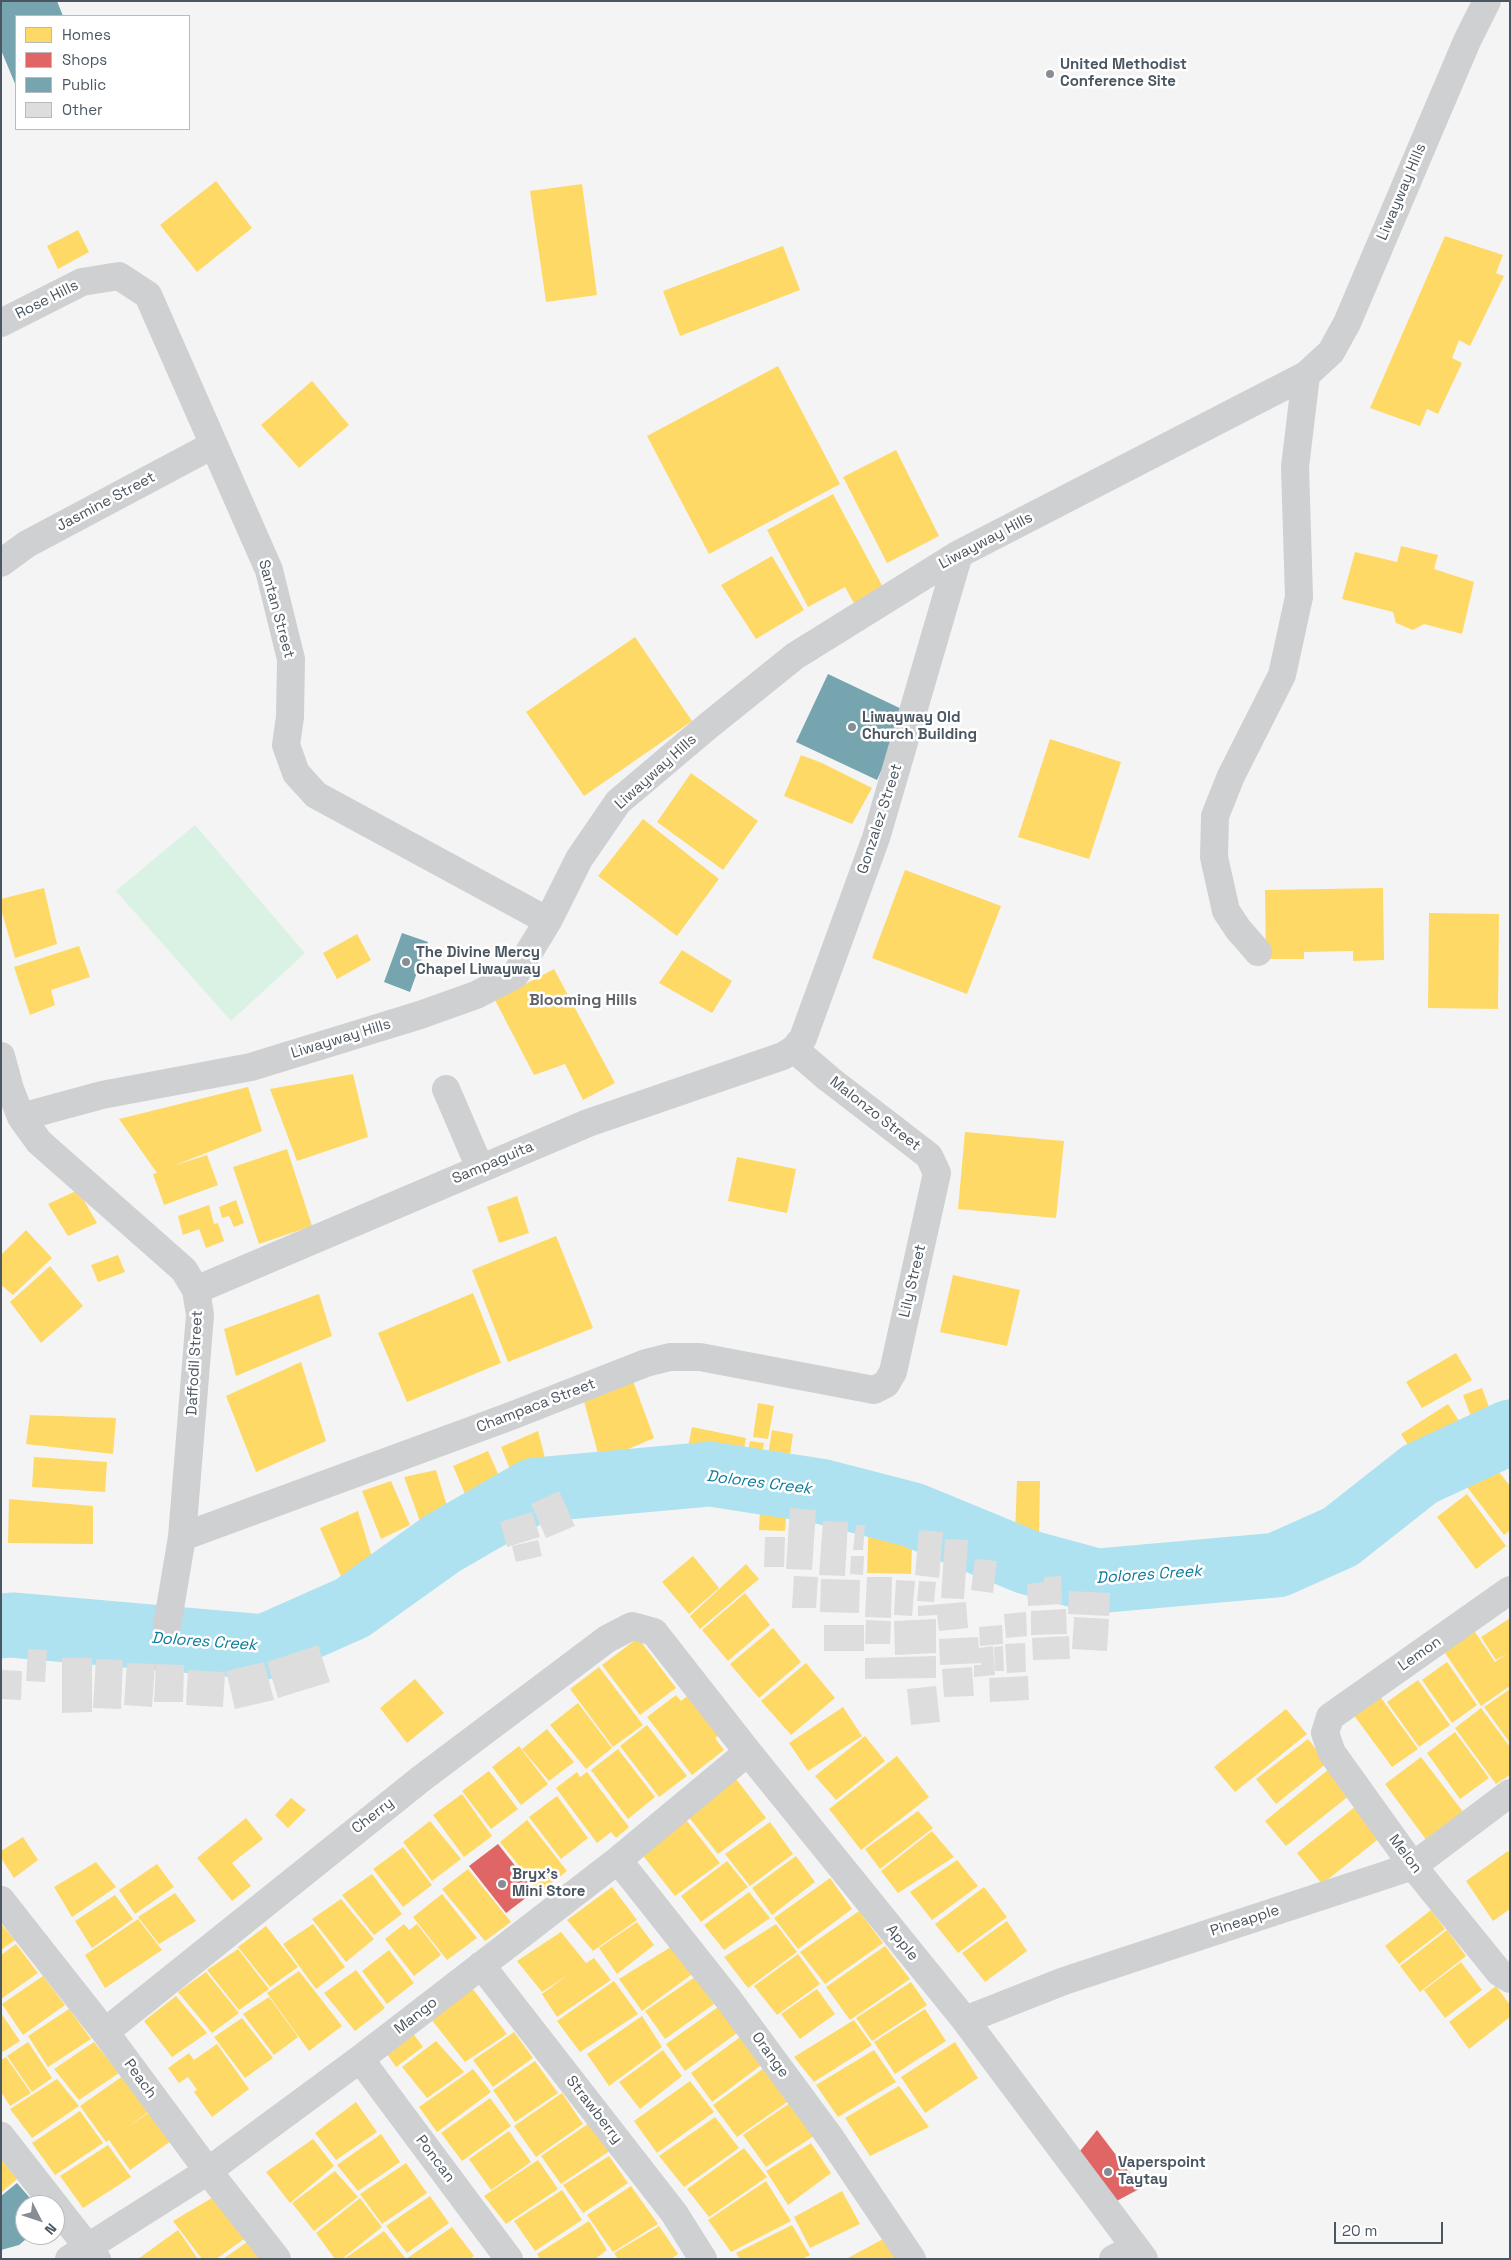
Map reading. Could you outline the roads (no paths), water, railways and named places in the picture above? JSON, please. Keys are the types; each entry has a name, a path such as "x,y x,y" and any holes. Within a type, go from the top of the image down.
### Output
{"street":[{"name":"Liwayway Hills","path":"21,1117 102,1095 251,1067 420,1015 476,995 515,975 548,921 579,859 618,802 795,656 959,554 1306,375 1331,352 1346,323 1466,41 1487,1"},
{"name":"Rose Hills","path":"1,324 82,282 119,276 148,295"},
{"name":"Santan Street","path":"148,295 212,445 269,570 291,659 290,717 286,745 296,773 316,795 548,921"},
{"path":"1258,952 1238,929 1226,911 1214,857 1215,816 1232,776 1282,675 1299,597 1295,467 1306,375"},
{"name":"Jasmine Street","path":"1,563 27,544 212,445"},
{"name":"Gonzalez Street","path":"794,1049 803,1038 876,838 959,554"},
{"name":"Sampaguita","path":"196,1290 588,1123 783,1056 794,1049"},
{"name":"Malonzo Street","path":"794,1049 829,1079 929,1156 937,1173 934,1189"},
{"name":"Daffodil Street","path":"1,1056 10,1089 21,1117 39,1142 184,1270 196,1290 200,1314 182,1537 166,1626"},
{"path":"446,1089 480,1168"},
{"name":"Lily Street","path":"893,1372 934,1189"},
{"name":"Champaca Street","path":"182,1537 494,1422 646,1363 670,1356 700,1357 874,1390 886,1384 893,1372"},
{"name":"Lemon","path":"1330,1718 1510,1590"},
{"name":"Cherry","path":"105,2032 422,1778 607,1639 632,1626 654,1632"},
{"name":"Apple","path":"654,1632 748,1752 965,2020 1130,2255"},
{"name":"Melon","path":"1330,1718 1325,1733 1332,1753 1413,1866 1499,1972 1510,1979"},
{"name":"Mango","path":"85,2255 208,2171 360,2059 618,1860 748,1752"},
{"name":"Pineapple","path":"965,2020 1064,1981 1413,1866 1510,1793"},
{"name":"Orange","path":"618,1860 729,2000 824,2128 912,2259"},
{"name":"Peach","path":"1,1900 105,2032 208,2171 277,2259"},
{"name":"Strawberry","path":"481,1965 674,2213 703,2259"},
{"name":"Poncan","path":"360,2059 509,2259"},
{"path":"1,2136 85,2255"}],"waterway":[{"name":"Dolores Creek","path":"1,1626 12,1625 264,1647 352,1608 443,1543 535,1490 710,1474 820,1491 913,1515 1027,1562 1097,1581 1277,1565 1340,1537 1420,1474 1510,1432"}],"place":[{"name":"United Methodist Conference Site","path":"1050,74"},
{"name":"Liwayway Old Church Building","path":"852,727"},
{"name":"The Divine Mercy Chapel Liwayway","path":"406,962"},
{"name":"Bryx's Mini Store","path":"502,1884"},
{"name":"Vaperspoint Taytay","path":"1108,2172"}],"district":[{"name":"Blooming Hills","path":"583,1001"}]}
